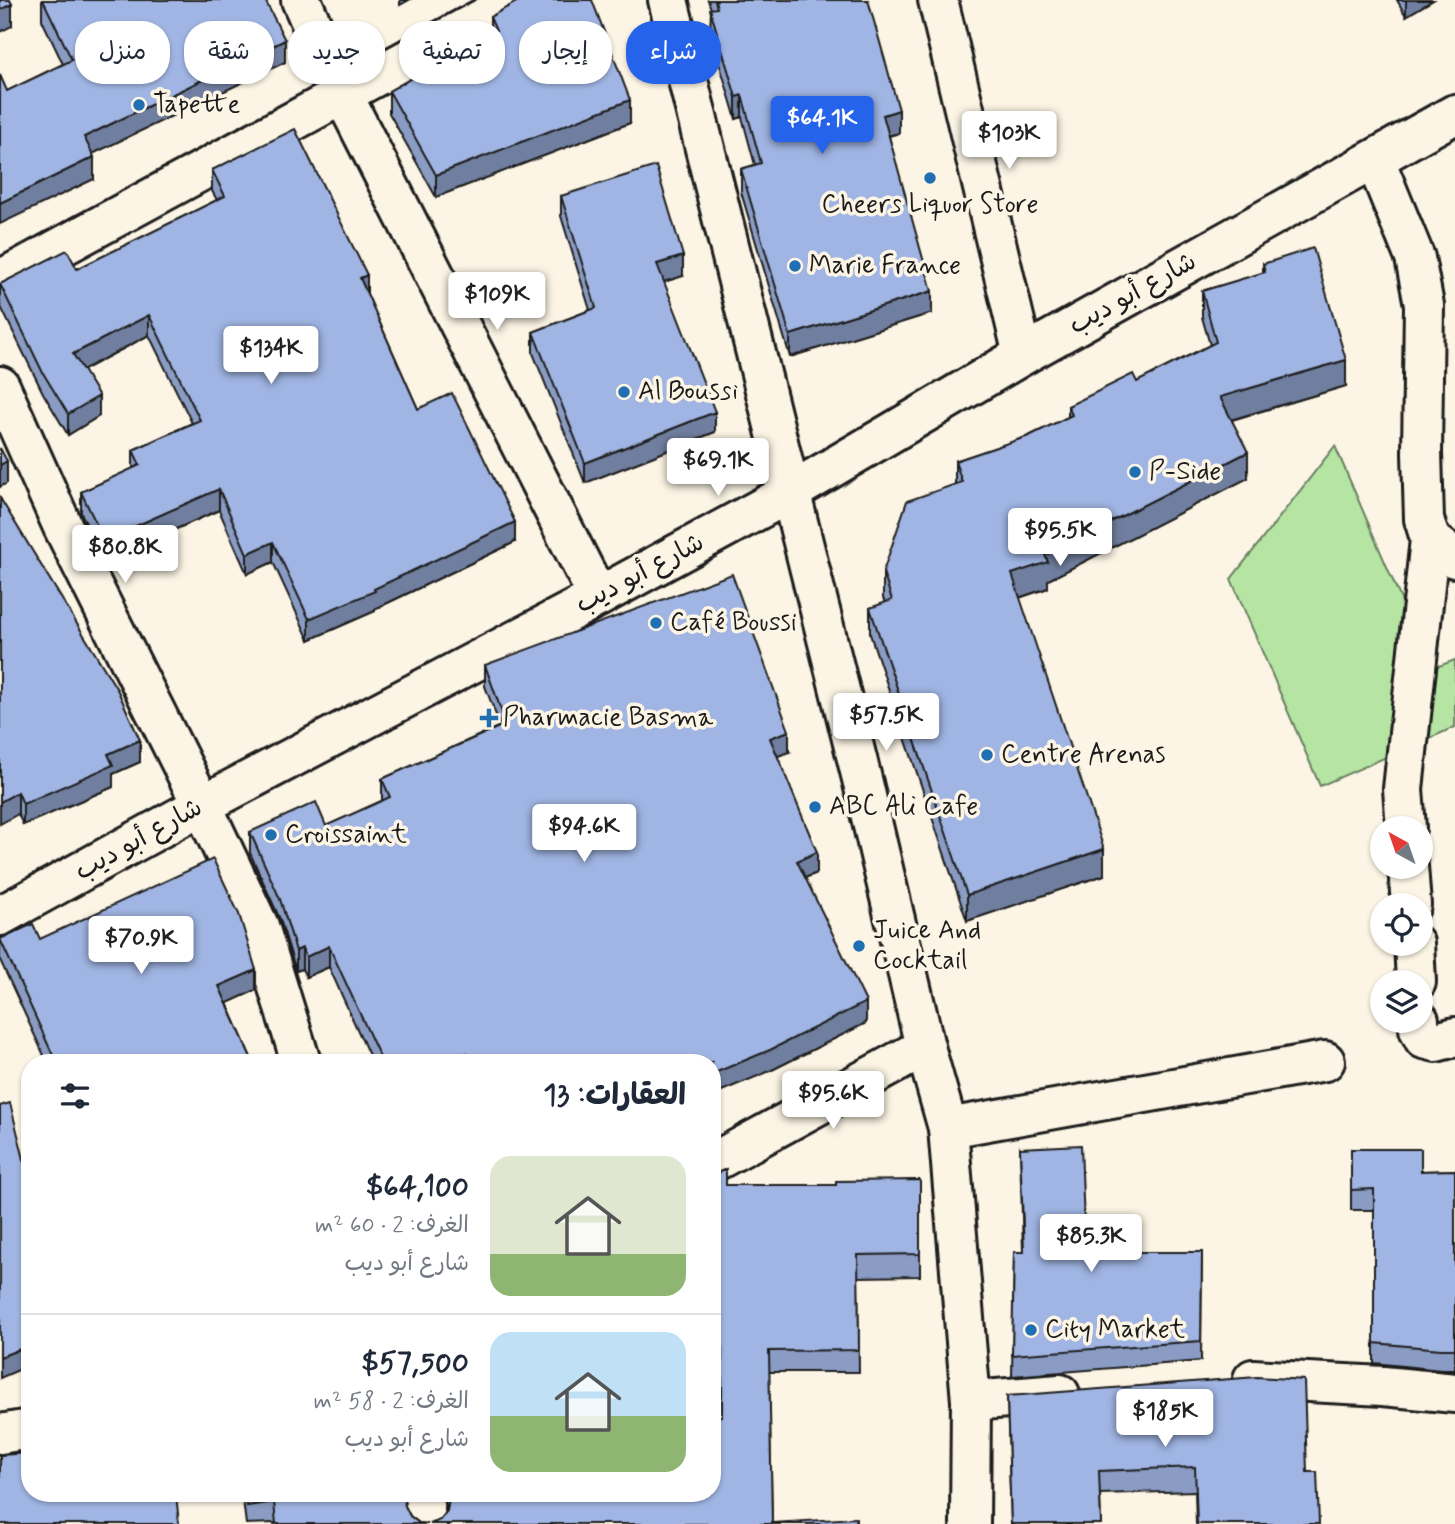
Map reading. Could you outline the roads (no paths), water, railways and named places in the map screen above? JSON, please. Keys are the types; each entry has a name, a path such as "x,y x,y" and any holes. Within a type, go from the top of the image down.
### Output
{"street":[{"path":"301,0 342,93 598,597"},
{"path":"0,280 517,0"},
{"path":"668,0 948,1128 971,1401 970,1524"},
{"path":"938,0 1023,355"},
{"name":"شارع أبو ديب","path":"0,916 791,492 1023,355 1455,114"},
{"path":"1375,160 1415,258 1424,305 1424,519 1443,548 1403,789 1405,816"},
{"path":"0,386 63,527 260,926 299,1054"},
{"path":"1421,1033 1424,1039 1436,1042 1455,1037"},
{"path":"721,1158 926,1047"},
{"path":"948,1128 1325,1061"},
{"path":"1216,1382 1257,1379 1455,1393"},
{"path":"971,1401 1094,1392"},
{"path":"0,1434 21,1430"},
{"path":"423,1502 427,1524"}],"place":[{"name":"Tapette","path":"139,105"},
{"name":"Cheers Liquor Store","path":"930,178"},
{"name":"Marie France","path":"795,266"},
{"name":"Al Boussi","path":"624,392"},
{"name":"P-Side","path":"1135,472"},
{"name":"Café Boussi","path":"656,623"},
{"name":"Pharmacie Basma","path":"489,718"},
{"name":"Centre Arenas","path":"987,755"},
{"name":"ABC Ali Cafe","path":"815,807"},
{"name":"Croissaint","path":"271,835"},
{"name":"Juice And Cocktail","path":"859,946"},
{"name":"City Market","path":"1031,1330"}]}
